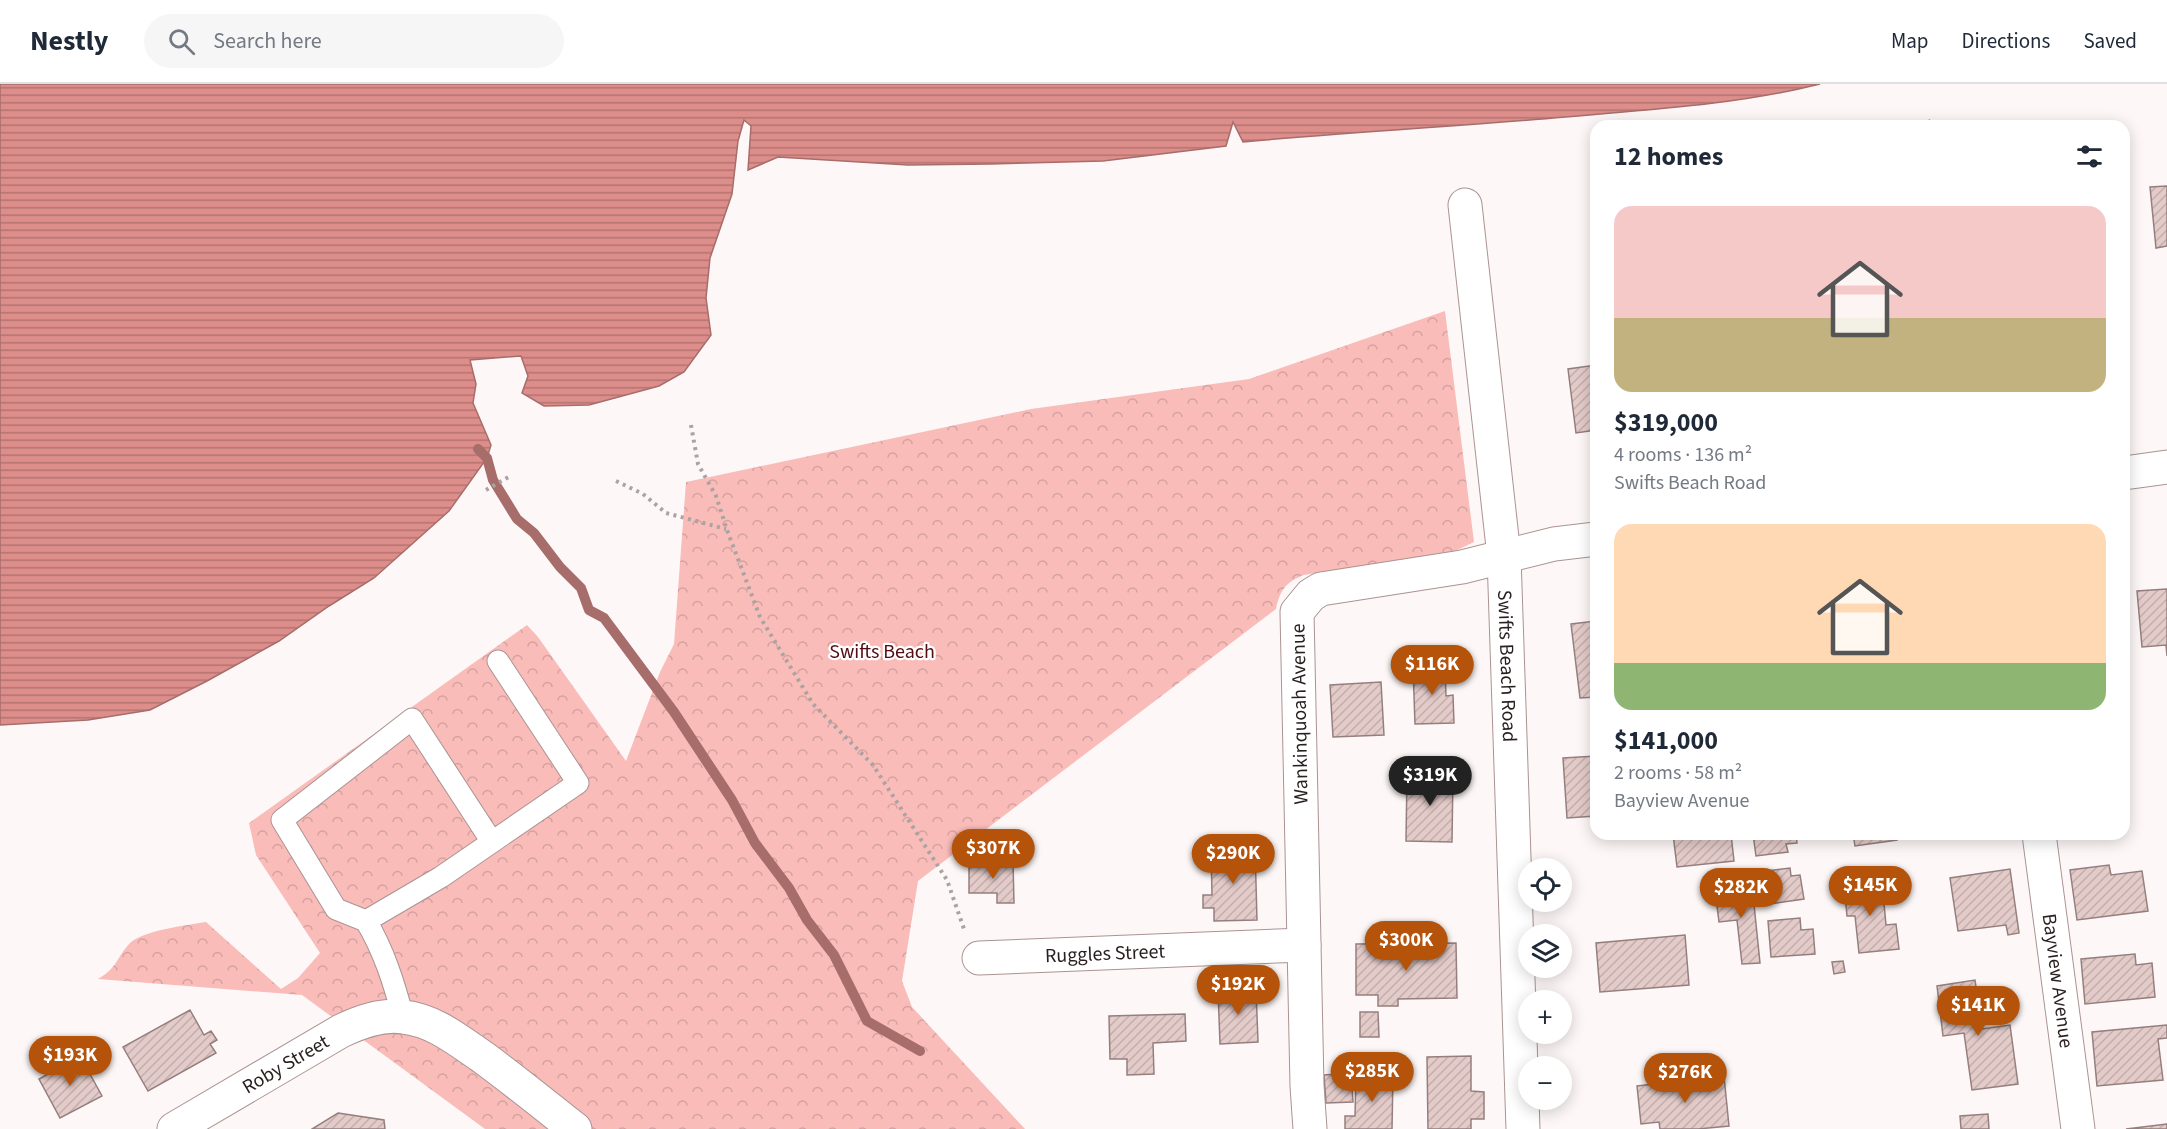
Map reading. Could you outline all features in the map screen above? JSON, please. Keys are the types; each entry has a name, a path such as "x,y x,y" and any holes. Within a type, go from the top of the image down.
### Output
{"street":[{"name":"Swifts Beach Road","path":"1465,205 1504,556 1523,1129"},
{"path":"2130,472 2167,467"},
{"name":"Wankinquoah Avenue","path":"1310,1129 1307,1086 1297,612 1311,595 1321,589 1462,567 1554,544 1590,540"},
{"name":"Bayview Avenue","path":"2040,840 2079,1129"},
{"name":"Ruggles Street","path":"979,958 1304,945"},
{"path":"403,1017 449,1033 516,1081 575,1129"},
{"name":"Roby Street","path":"174,1129 341,1031 362,1022 403,1017"}],"lane":[{"path":"366,921 441,878 578,783 498,661"},
{"path":"403,1017 394,982 379,942 366,921 336,909 282,820 412,720 492,842"}],"path":[{"path":"691,425 698,464 716,496 760,617 813,704 873,765 947,880 962,925 979,958"},
{"path":"486,490 512,475"},
{"path":"616,481 643,494 666,513 727,530"}],"green space":[{"name":"Swifts Beach","path":"1445,311 1474,542 1455,551 1304,575 1288,584 1282,592 1276,609 918,881 902,981 912,1007 1025,1129 485,1129 302,995 98,979 113,967 124,950 135,939 165,929 206,922 281,989 298,978 320,953 256,855 249,823 527,625 538,637 626,761 660,672 674,644 686,482 1031,409 1249,379"}],"shaded area":[{"path":"0,84 1820,84 1738,100 1683,107 1243,142 1233,122 1226,146 1103,161 908,165 778,157 748,170 751,126 744,120 738,141 732,194 710,258 706,298 711,335 684,372 659,386 589,405 544,406 522,393 528,376 521,356 470,360 476,384 473,403 491,445 487,458 449,511 374,578 279,641 150,710 88,720 0,725"}],"building":[{"path":"2167,186 2167,246 2156,248 2150,187"},
{"path":"1590,366 1590,431 1576,433 1568,369"},
{"path":"2167,589 2167,656 2166,645 2142,647 2137,591"},
{"path":"1590,622 1590,697 1580,698 1571,624"},
{"path":"1445,666 1446,696 1453,695 1454,723 1415,724 1413,667"},
{"path":"1381,682 1384,735 1333,737 1330,685"},
{"path":"1590,756 1590,816 1567,818 1563,758"},
{"path":"1407,773 1453,773 1452,842 1406,841"},
{"path":"1674,840 1732,840 1734,861 1677,867"},
{"path":"1754,840 1797,840 1797,843 1786,844 1788,852 1756,856"},
{"path":"1854,840 1897,840 1855,846"},
{"path":"1255,847 1257,920 1214,921 1214,908 1203,908 1203,895 1212,895 1211,848"},
{"path":"969,862 1013,862 1014,903 997,903 997,893 969,893"},
{"path":"2109,865 2111,875 2142,871 2148,911 2077,920 2070,870"},
{"path":"1790,868 1791,876 1800,875 1804,899 1763,905 1759,872"},
{"path":"2010,869 2019,933 2008,935 2006,925 1958,931 1950,878"},
{"path":"1882,881 1886,925 1896,924 1899,949 1859,953 1855,916 1847,916 1844,885"},
{"path":"1752,885 1760,963 1742,964 1737,920 1719,922 1715,890"},
{"path":"1800,918 1801,930 1813,929 1815,954 1771,957 1768,921"},
{"path":"1685,935 1689,985 1600,992 1596,943"},
{"path":"1456,943 1457,998 1398,999 1398,1006 1378,1006 1378,995 1356,995 1356,944"},
{"path":"2135,954 2136,965 2152,963 2155,997 2085,1004 2081,959"},
{"path":"1843,961 1845,972 1834,974 1832,962"},
{"path":"1975,980 1982,1029 2010,1025 2018,1084 1972,1090 1964,1033 1943,1036 1937,986"},
{"path":"1256,989 1258,1042 1220,1044 1218,990"},
{"path":"190,1010 204,1035 211,1031 217,1040 210,1044 216,1053 148,1091 123,1047"},
{"path":"1360,1012 1378,1012 1379,1037 1360,1037"},
{"path":"1185,1014 1186,1041 1153,1043 1154,1074 1127,1075 1127,1059 1110,1059 1109,1016"},
{"path":"2167,1025 2167,1038 2158,1039 2163,1080 2097,1086 2092,1032"},
{"path":"80,1056 102,1096 60,1118 39,1079"},
{"path":"1471,1056 1471,1091 1484,1092 1484,1119 1471,1119 1471,1129 1428,1129 1427,1057"},
{"path":"1351,1073 1353,1102 1326,1103 1324,1075"},
{"path":"1356,1075 1393,1075 1392,1129 1345,1129 1345,1116 1355,1116"},
{"path":"1724,1076 1729,1126 1660,1129 1659,1122 1641,1124 1637,1086"},
{"path":"338,1113 384,1120 385,1129 312,1129"},
{"path":"1988,1114 1989,1129 1961,1129 1960,1116"},
{"path":"2167,1124 2167,1129 2126,1129"}],"waterway":[{"path":"478,449 487,458 493,480 517,519 534,533 560,567 581,588 589,610 604,618 674,712 732,800 755,843 789,888 807,920 834,955 867,1021 920,1051"}]}
